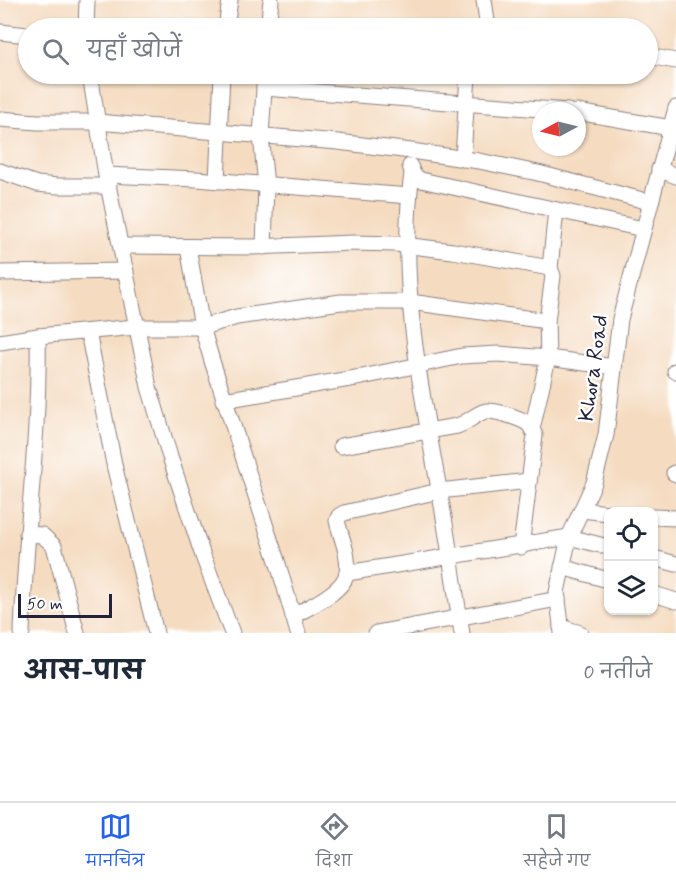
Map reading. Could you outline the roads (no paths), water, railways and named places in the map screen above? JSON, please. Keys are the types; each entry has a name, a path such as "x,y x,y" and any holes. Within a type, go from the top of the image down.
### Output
{"street":[{"path":"86,18 87,0"},
{"path":"227,18 230,0"},
{"path":"269,18 271,0"},
{"path":"484,0 487,18"},
{"path":"0,32 18,34"},
{"path":"658,58 676,61"},
{"path":"91,84 107,180 149,387 203,556 232,633"},
{"path":"217,181 222,84"},
{"path":"264,247 266,185 261,136 265,84"},
{"path":"291,84 466,104 532,109"},
{"path":"463,159 467,84"},
{"name":"Khora Road","path":"562,630 556,592 569,537 594,483 606,435 620,320 676,108"},
{"path":"586,114 671,128"},
{"path":"0,119 36,122 97,122 338,142 411,151 538,173 650,202"},
{"path":"411,151 410,169 414,176 421,180 644,229"},
{"path":"659,169 676,176"},
{"path":"0,171 37,184 58,186 107,180 217,181 409,196"},
{"path":"412,173 407,246 410,302 428,430 462,633"},
{"path":"532,429 548,358 547,321 553,276 550,268 556,210"},
{"path":"122,246 188,248 353,243 453,251 550,268"},
{"path":"188,248 202,327 298,633"},
{"path":"0,273 126,271"},
{"path":"0,342 136,327 202,327 237,317 341,302 410,302 547,321"},
{"path":"87,332 118,481 156,633"},
{"path":"22,633 27,534 36,443 38,336"},
{"path":"224,400 362,377 462,356 499,354 614,367"},
{"path":"341,446 466,424 485,411 495,411 527,423 535,435 521,547"},
{"path":"294,616 339,588 347,573 348,564 337,521 344,513 439,491 529,481"},
{"path":"582,510 604,512"},
{"path":"658,517 676,518"},
{"path":"27,534 42,535 54,546 77,633"},
{"path":"347,573 521,547 569,537 604,546"},
{"path":"658,559 676,564"},
{"path":"562,567 604,579"},
{"path":"658,595 676,601"},
{"path":"376,633 558,598"},
{"path":"562,630 580,633"}]}
